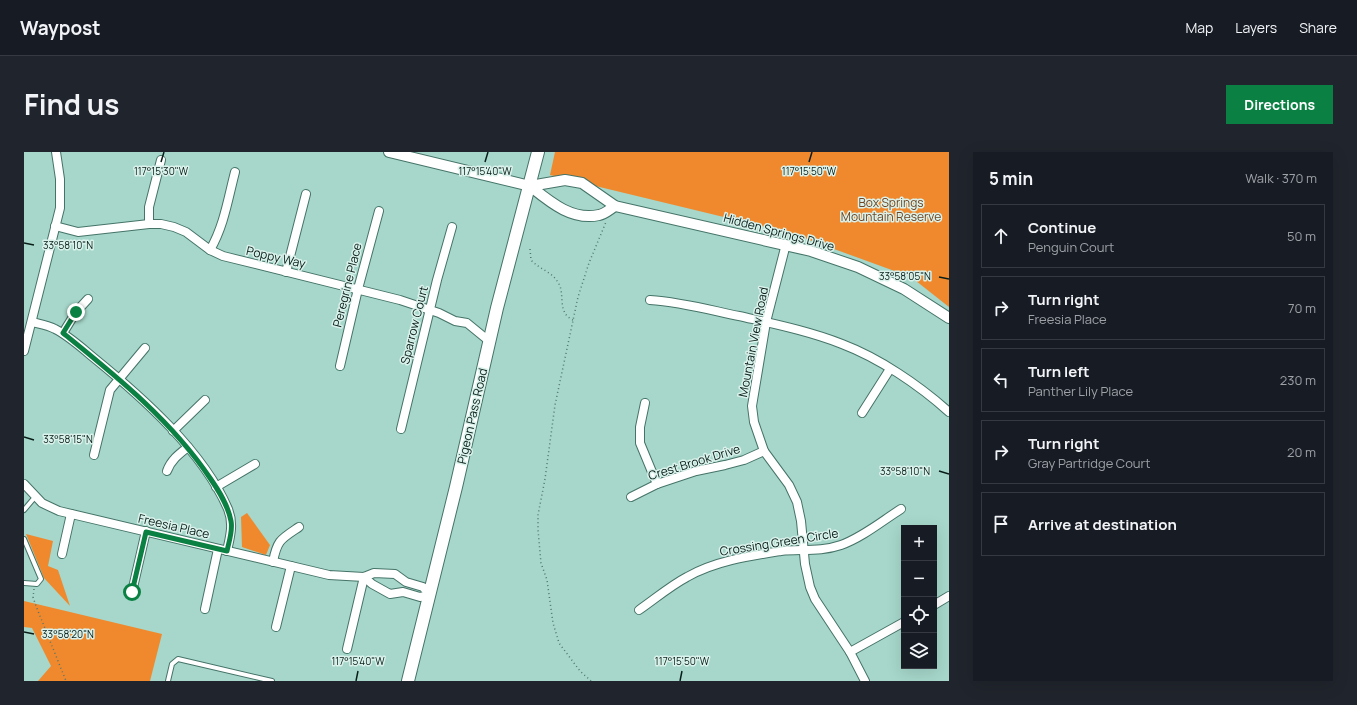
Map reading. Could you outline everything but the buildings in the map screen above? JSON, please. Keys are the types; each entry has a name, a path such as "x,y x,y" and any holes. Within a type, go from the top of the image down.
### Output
{"main road":[{"name":"Pigeon Pass Road","path":"408,681 430,595 514,239 530,186 538,152"}],"street":[{"path":"24,351 60,208 60,179 56,152"},
{"path":"389,152 530,186 563,210 583,217 600,215 615,206"},
{"path":"149,224 149,207 161,160"},
{"path":"210,250 218,237 222,226 235,172"},
{"name":"Hidden Springs Drive","path":"530,186 565,180 582,183 615,206 786,244 811,251 858,267 904,289 949,318"},
{"path":"286,272 306,194"},
{"name":"Peregrine Place","path":"340,366 358,289 379,211"},
{"name":"Poppy Way","path":"55,226 78,232 149,224 161,224 174,227 186,232 210,250 223,256 400,300 466,324 490,341"},
{"name":"Sparrow Court","path":"401,429 452,227"},
{"name":"Mountain View Road","path":"786,244 766,322 752,406 754,422 764,451 783,474 794,493 800,511 807,576 815,599 850,652 865,681"},
{"path":"63,333 72,318 88,299"},
{"path":"650,300 675,302 766,322 818,335 844,344 890,368 913,383 949,412"},
{"path":"32,322 50,326 63,333 119,378 188,447 216,486 229,510 232,523 232,532 222,550 205,609"},
{"path":"94,455 110,390 145,348"},
{"path":"862,412 890,368"},
{"path":"173,431 205,400"},
{"path":"645,403 640,427 640,443 657,484"},
{"path":"167,471 173,460 188,447"},
{"name":"Crest Brook Drive","path":"631,497 657,484 696,471 744,460 764,451"},
{"path":"216,486 255,464"},
{"path":"24,484 33,495"},
{"name":"Freesia Place","path":"33,495 42,503 59,511 329,575 364,577 374,573 395,574 406,582 423,587 430,595"},
{"name":"Crossing Green Circle","path":"639,610 687,576 717,564 764,554 803,550 820,550 842,544 862,534 901,508"},
{"path":"62,554 71,514"},
{"path":"272,562 278,544 282,538 299,527"},
{"path":"132,592 146,532"},
{"path":"276,627 291,566"},
{"path":"347,649 364,577 372,584 390,594 403,592 420,597 430,595"},
{"path":"937,603 949,596"},
{"path":"850,652 901,624"}],"lane":[{"path":"24,510 33,495"},
{"path":"24,539 41,579 38,584 24,583"},
{"path":"168,681 172,664 178,659 272,681"}],"path":[{"path":"591,681 580,671 559,643 553,623 547,580 541,563 538,515 555,405 578,297 598,238 607,220"},
{"path":"530,249 531,260 536,266 550,272 560,286 563,309 568,318 573,320"},
{"path":"38,584 34,589 33,597 66,681"}],"green space":[{"name":"Box Springs Mountain Reserve","path":"555,152 949,152 949,307 911,277 790,233 550,175"},
{"path":"247,513 270,545 266,555 242,547 241,517"},
{"path":"26,534 53,541 48,566 58,570 70,606 44,578"},
{"path":"24,601 162,634 150,681 38,681 51,666 32,628 24,627"}],"route":[{"path":"76,312 63,333 119,378 188,447 216,486 229,510 232,523 232,532 227,551 146,532 132,592"}]}
